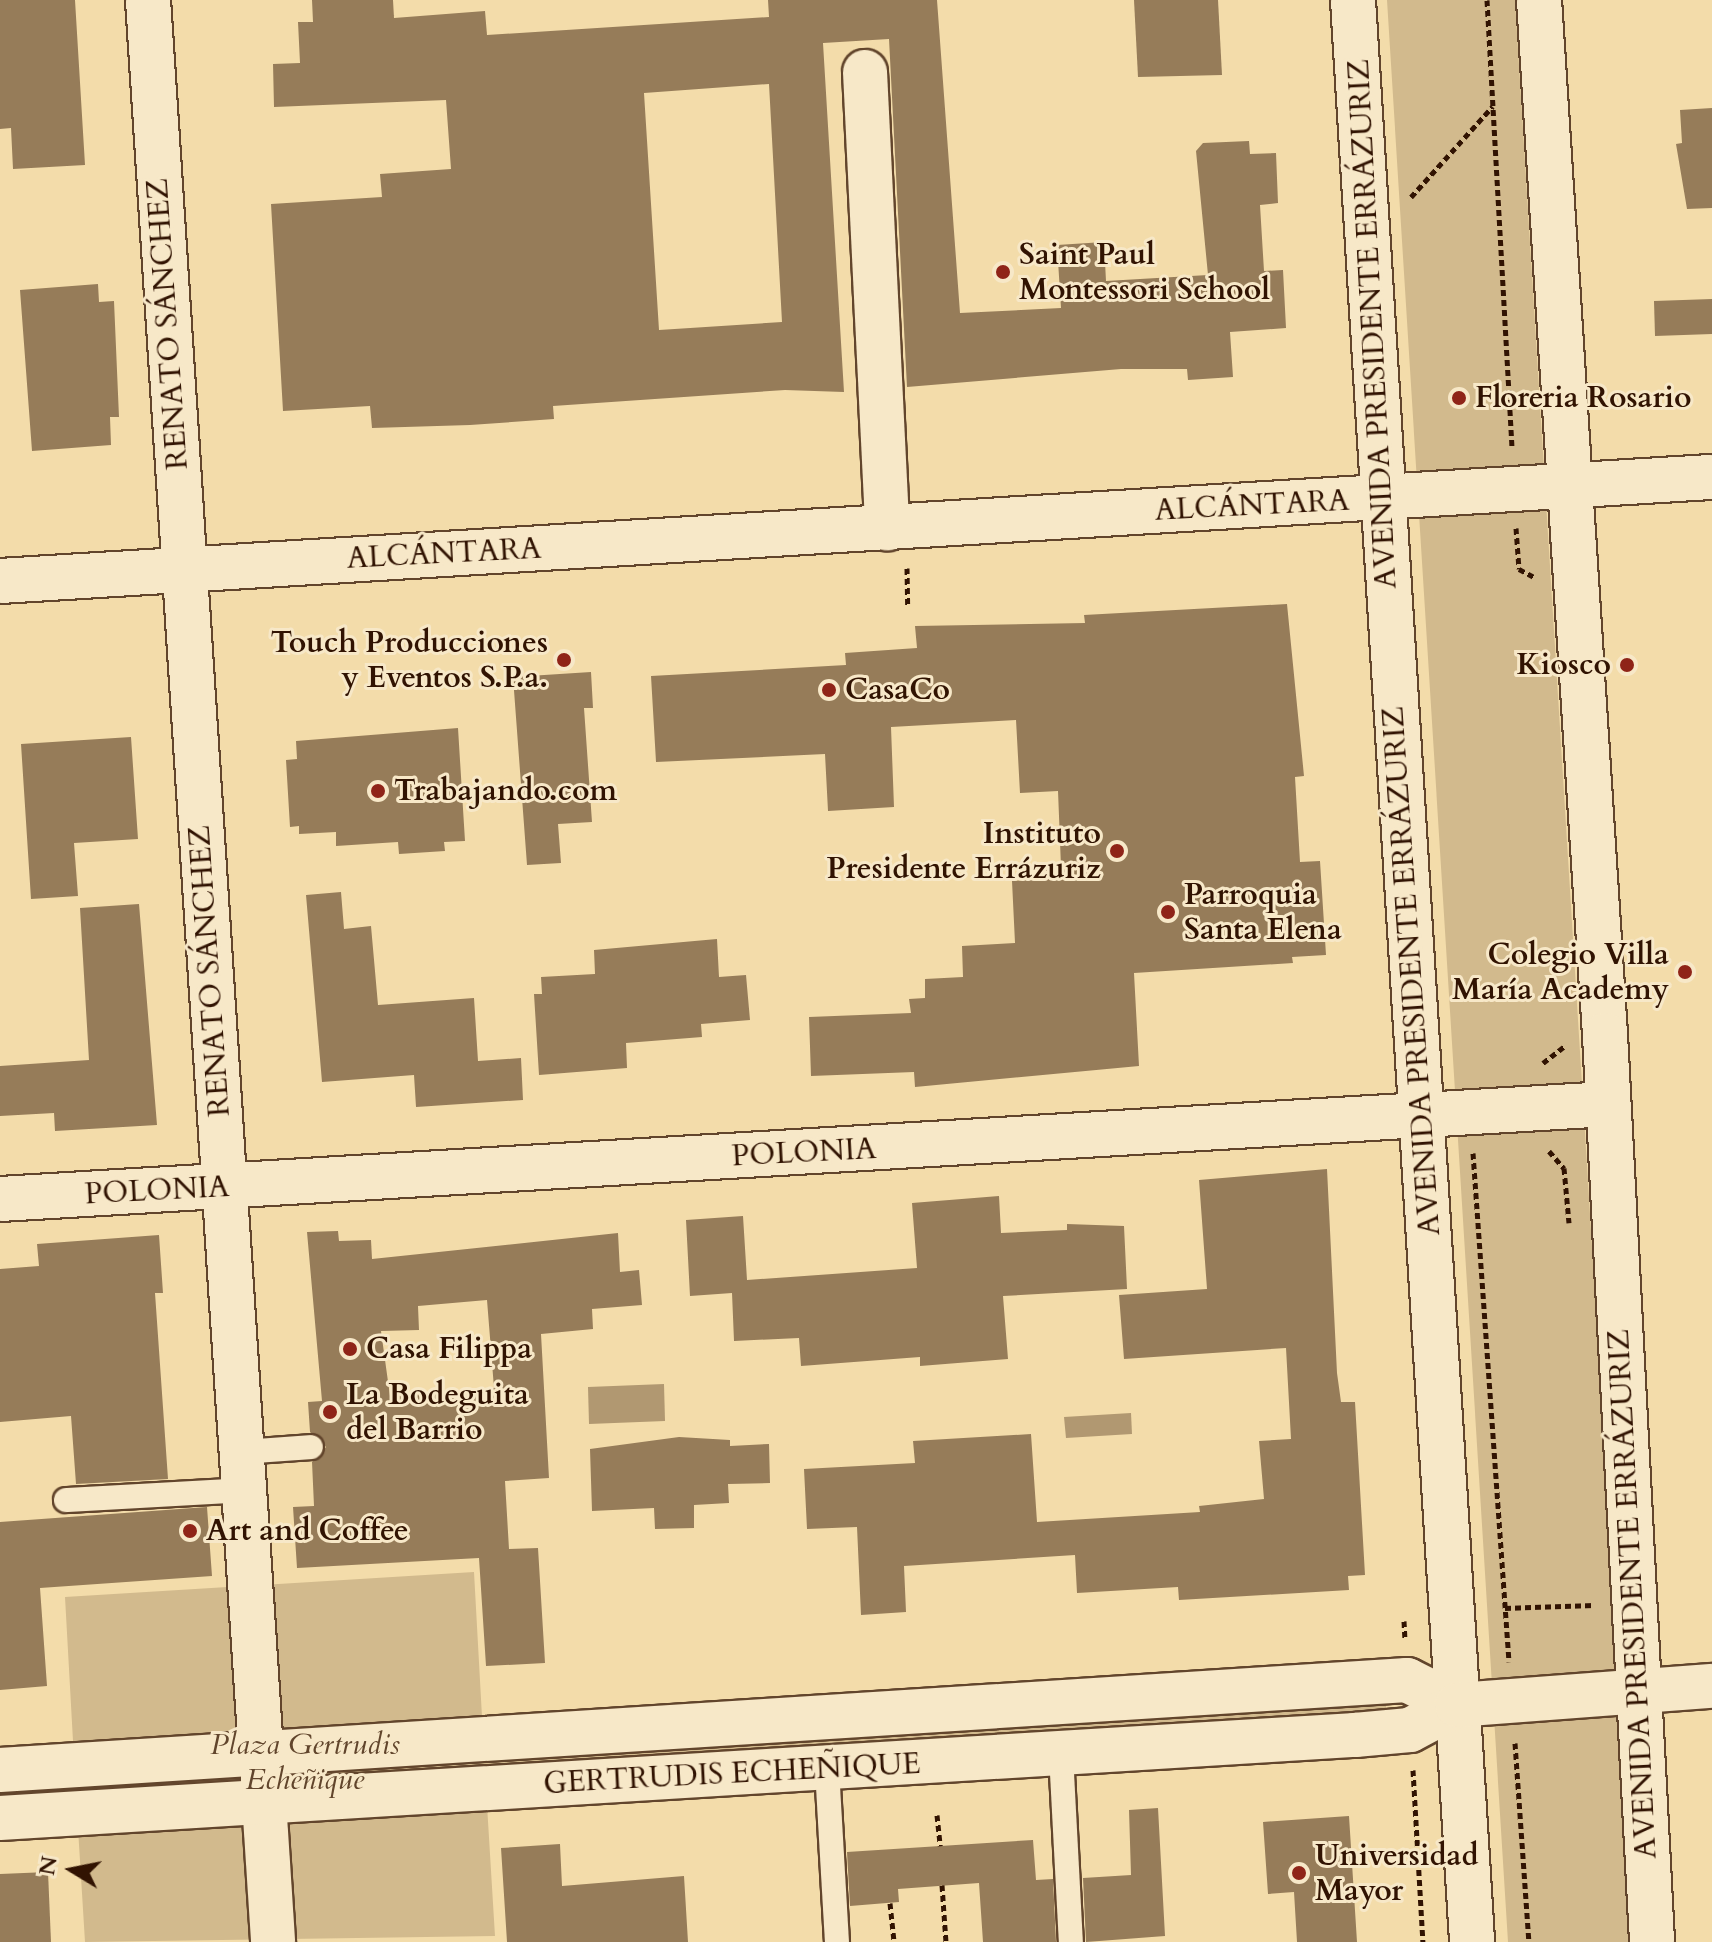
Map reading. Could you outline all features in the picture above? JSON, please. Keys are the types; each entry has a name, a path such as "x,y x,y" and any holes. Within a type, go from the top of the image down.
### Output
{"street":[{"name":"RENATO SÁNCHEZ","path":"148,0 273,1942"},
{"name":"AVENIDA PRESIDENTE ERRÁZURIZ","path":"1353,0 1472,1942"},
{"name":"AVENIDA PRESIDENTE ERRÁZURIZ","path":"1539,0 1608,1104 1652,1942"},
{"path":"865,72 887,528"},
{"name":"ALCÁNTARA","path":"0,581 1712,477"},
{"name":"POLONIA","path":"0,1199 1608,1104"},
{"path":"1407,1680 1457,1705"},
{"name":"GERTRUDIS ECHEÑIQUE","path":"0,1770 1407,1680"},
{"name":"GERTRUDIS ECHEÑIQUE","path":"0,1818 827,1769 1410,1730 1457,1705 1712,1686"}],"lane":[{"path":"66,1500 243,1471 311,1447"},
{"path":"1061,1754 1071,1942"},
{"path":"827,1769 837,1942"}],"path":[{"path":"1411,197 1493,105"},
{"path":"1470,1114 1529,1942"},
{"path":"1505,1608 1598,1605"},
{"path":"1404,1621 1407,1680"},
{"path":"1410,1730 1423,1942"},
{"path":"937,1815 940,1846"},
{"path":"942,1885 946,1942"},
{"path":"890,1903 894,1942"}],"green space":[{"path":"1387,0 1515,0 1635,1942 1508,1942"},
{"name":"Plaza Gertrudis Echeñique","path":"474,1572 484,1753 1386,1699 1386,1717 485,1772 495,1936 85,1942 76,1796 0,1801 0,1782 75,1777 65,1597"}],"shaded area":[{"path":"664,1384 665,1421 589,1424 588,1387"},
{"path":"1131,1413 1132,1434 1066,1438 1064,1417"}],"building":[{"path":"0,0 75,0 85,165 13,169 11,128 0,129"},
{"path":"312,0 393,0 394,18 485,11 487,35 769,17 768,0 937,0 960,313 1061,308 1057,245 1104,242 1106,281 1208,275 1196,151 1203,143 1249,141 1250,154 1276,153 1278,203 1260,205 1264,271 1283,270 1286,328 1230,332 1233,377 1188,380 1187,369 1121,369 907,387 889,39 823,43 844,392 785,390 553,406 554,419 470,425 372,428 370,406 283,411 271,204 382,197 380,174 451,169 446,100 274,107 273,64 300,63 298,22 313,22","holes":["769,84 782,322 659,330 644,93"]},
{"path":"1134,0 1218,0 1222,75 1138,77"},
{"path":"1712,108 1712,208 1687,209 1676,144 1682,143 1680,110"},
{"path":"98,284 99,302 114,301 119,417 110,417 111,445 32,451 20,290"},
{"path":"1712,299 1712,334 1655,336 1654,301"},
{"name":"Instituto Presidente Errázuriz","path":"1287,604 1304,776 1295,777 1300,862 1320,861 1326,955 1292,957 1293,963 1134,973 1139,1066 915,1087 914,1072 811,1076 809,1017 911,1013 909,999 925,998 925,979 963,977 962,946 1015,943 1012,881 1044,879 1043,868 1061,867 1058,791 1020,793 1016,720 891,727 894,807 828,811 825,754 656,762 651,676 846,665 845,653 917,648 915,626 1085,623 1084,615"},
{"path":"591,672 593,708 584,708 592,822 558,824 561,863 527,865 513,677"},
{"name":"Trabajando.com","path":"458,728 465,841 444,842 445,851 399,854 398,842 336,846 336,832 299,834 299,826 290,827 286,760 297,759 296,741"},
{"path":"131,737 138,839 74,843 78,896 31,899 21,744"},
{"path":"341,892 344,929 371,926 378,1005 474,998 478,1061 521,1058 523,1100 416,1107 414,1075 322,1082 306,895"},
{"path":"139,904 157,1125 55,1131 54,1113 0,1116 0,1066 89,1060 80,908"},
{"path":"717,939 719,977 746,975 750,1020 701,1024 702,1037 626,1043 627,1068 539,1075 534,994 542,994 541,977 595,974 594,950"},
{"path":"1327,1169 1337,1373 1341,1402 1355,1402 1365,1575 1348,1576 1349,1590 1179,1600 1178,1587 1077,1593 1075,1555 904,1566 906,1612 861,1615 857,1527 807,1529 804,1469 915,1463 913,1441 1031,1434 1037,1522 1200,1512 1199,1506 1264,1499 1259,1441 1291,1439 1286,1348 1124,1359 1119,1295 1207,1289 1199,1180"},
{"path":"999,1196 1001,1233 1067,1230 1067,1224 1124,1226 1127,1289 1003,1296 1008,1359 920,1366 920,1357 801,1366 799,1338 734,1341 732,1293 690,1296 686,1220 743,1216 747,1280 917,1268 912,1203"},
{"path":"338,1231 339,1241 371,1240 372,1259 618,1233 620,1272 639,1270 642,1305 592,1309 593,1329 541,1334 549,1478 505,1481 509,1549 538,1548 545,1663 486,1666 479,1558 297,1568 293,1507 314,1506 312,1462 326,1447 310,1432 308,1402 322,1401 307,1232","holes":["487,1300 494,1388 390,1396 381,1331 419,1330 418,1306"]},
{"path":"159,1235 163,1293 155,1293 168,1479 76,1484 71,1416 0,1422 0,1269 39,1266 37,1244"},
{"path":"679,1437 730,1440 730,1446 769,1444 770,1483 728,1484 729,1503 694,1505 694,1528 655,1529 654,1508 592,1511 590,1449"},
{"path":"207,1507 212,1576 40,1588 47,1686 0,1690 0,1522"},
{"path":"1158,1808 1165,1936 1086,1942 1083,1878 1131,1875 1129,1810"},
{"path":"1349,1816 1357,1942 1297,1942 1294,1892 1268,1894 1263,1822"},
{"path":"1033,1840 1036,1880 1053,1879 1056,1942 983,1942 979,1883 898,1889 899,1902 850,1906 847,1852"},
{"path":"560,1844 562,1886 684,1876 688,1942 507,1942 501,1848"},
{"path":"48,1872 51,1942 0,1942 0,1874"}],"place":[{"name":"Saint Paul Montessori School","path":"1003,272"},
{"name":"Floreria Rosario","path":"1459,398"},
{"name":"Touch Producciones y Eventos S.P.a.","path":"564,660"},
{"name":"Kiosco","path":"1627,665"},
{"name":"CasaCo","path":"829,690"},
{"name":"Trabajando.com","path":"378,791"},
{"name":"Instituto Presidente Errázuriz","path":"1117,851"},
{"name":"Parroquia Santa Elena","path":"1168,912"},
{"name":"Colegio Villa María Academy","path":"1685,972"},
{"name":"Casa Filippa","path":"350,1349"},
{"name":"La Bodeguita del Barrio","path":"330,1412"},
{"name":"Art and Coffee","path":"190,1531"},
{"name":"Universidad Mayor","path":"1299,1873"}]}
